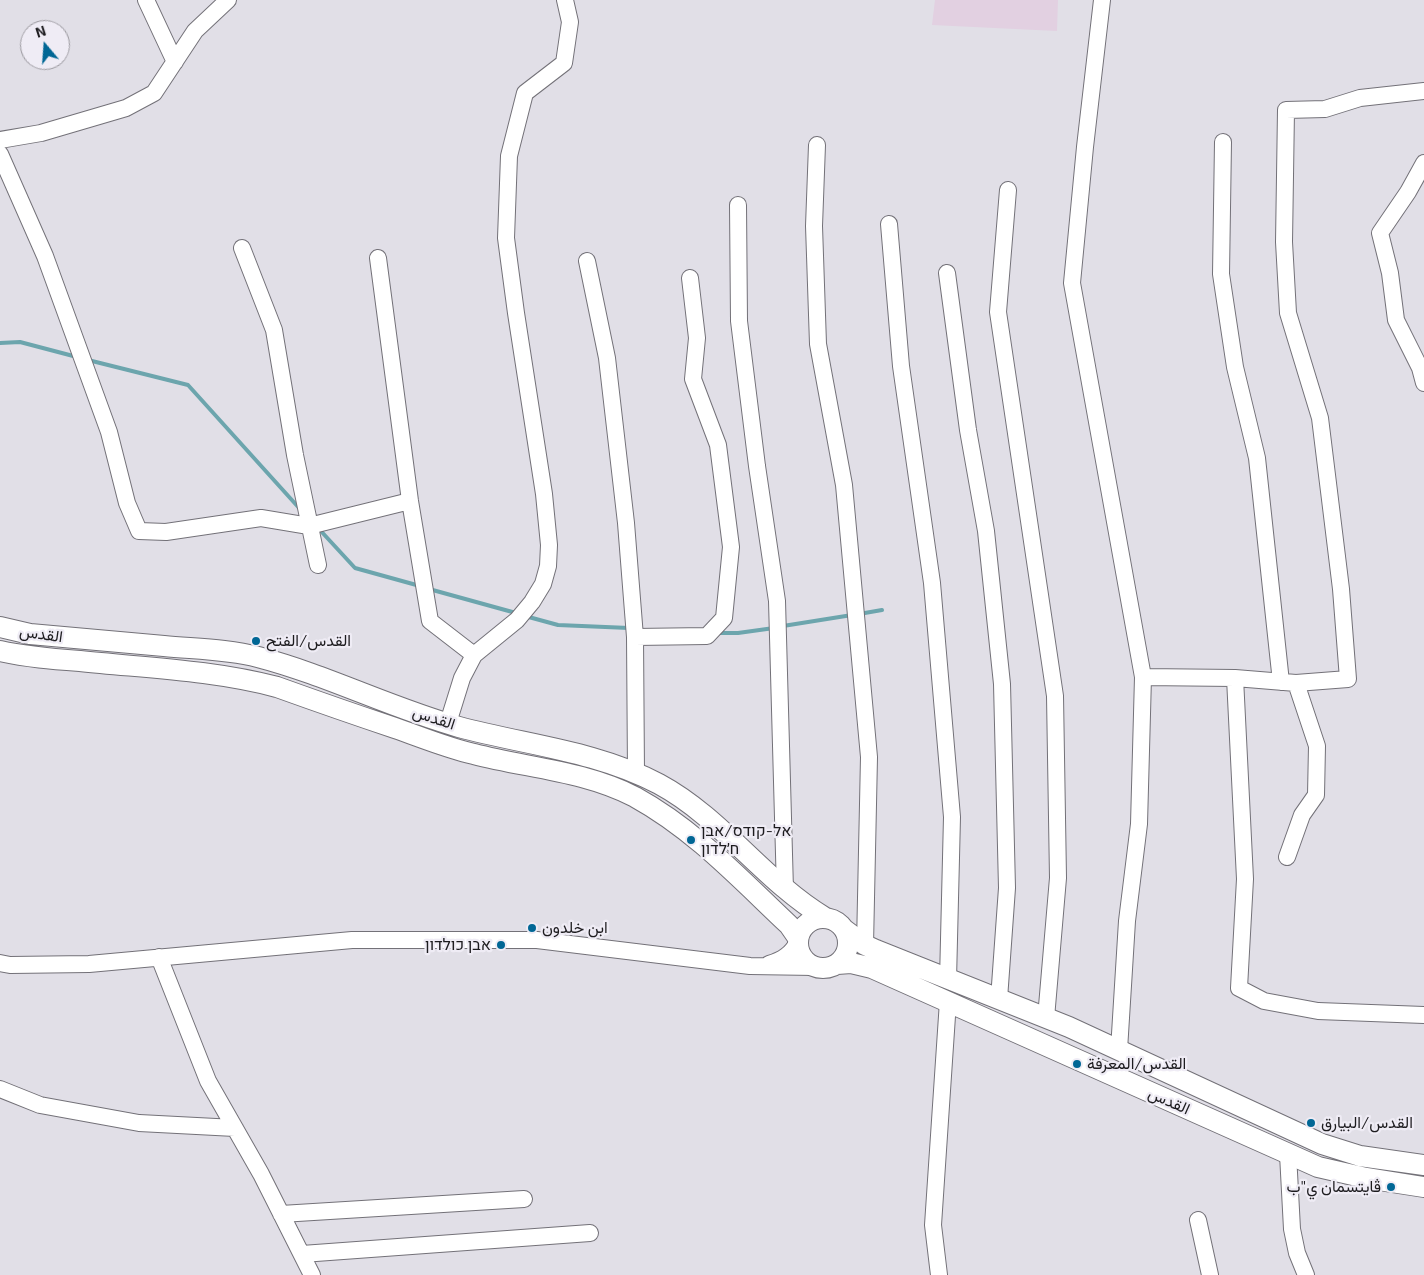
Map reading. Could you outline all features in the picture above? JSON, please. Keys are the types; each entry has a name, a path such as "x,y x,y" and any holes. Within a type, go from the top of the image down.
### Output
{"main road":[{"name":"القدس","path":"0,627 30,634 239,653 286,666 448,723 597,758 660,784 698,810 785,890 824,917"},
{"name":"القدس","path":"0,650 44,658 212,674 258,682 472,754 578,776 608,786 633,797 677,823 713,852 789,925 798,940"},
{"path":"824,917 838,921 846,930 849,942 848,950 844,958 837,964 830,967 815,967 802,957 798,940 803,926 809,921 824,917"},
{"name":"القدس","path":"846,930 865,945 903,962 1046,1018 1322,1144 1360,1156 1424,1164"},
{"name":"القدس","path":"837,964 851,963 872,968 1318,1167 1351,1176 1424,1187"}],"street":[{"path":"146,0 175,62"},
{"path":"0,140 41,132 126,108 154,93 195,32 228,0"},
{"path":"448,723 462,678 474,655 517,620 527,608 543,584 548,566 549,545 544,494 516,313 506,229 509,156 525,93 564,63 570,22 565,0"},
{"path":"1102,0 1084,147 1072,283 1143,677 1139,824 1127,921 1119,1050"},
{"path":"1143,677 1235,678 1288,682 1348,679 1341,589 1320,418 1288,314 1284,242 1286,110 1325,109 1360,98 1424,91"},
{"path":"1223,142 1221,274 1235,367 1256,458 1288,682 1316,746 1316,795 1302,816 1286,857"},
{"path":"817,145 814,226 818,344 844,484 869,757 865,945"},
{"path":"0,154 51,275 109,432 127,503 138,531 166,532 261,518 309,526 410,501"},
{"path":"1424,163 1408,192 1380,233 1390,273 1396,320 1420,368 1424,383"},
{"path":"1008,190 998,312 1055,696 1058,878 1046,1018"},
{"path":"738,205 740,321 757,466 777,602 785,890"},
{"path":"889,224 901,366 932,583 952,817 948,980"},
{"path":"242,248 274,330 295,455 318,565"},
{"path":"378,258 410,501 430,621 474,655"},
{"path":"587,261 607,358 626,523 635,637 636,773"},
{"path":"947,273 968,430 986,531 1002,684 1007,888 998,999"},
{"path":"635,637 707,636 724,618 731,547 718,445 693,379 697,338 690,278"},
{"path":"1235,678 1245,879 1239,988 1264,1001 1318,1011 1424,1015"},
{"path":"0,963 10,965 89,964 352,940 537,940 762,966 815,967"},
{"path":"762,966 786,957 792,952 798,940"},
{"path":"159,957 208,1081 235,1128 312,1275"},
{"path":"938,1275 933,1225 948,1001"},
{"path":"0,1089 40,1105 139,1123 235,1128"},
{"path":"1288,1154 1292,1229 1306,1275"},
{"path":"281,1214 524,1199"},
{"path":"1198,1220 1210,1275"},
{"path":"302,1254 590,1233"}],"shaded area":[{"path":"935,0 1058,0 1057,31 932,25"}],"waterway":[{"path":"0,343 20,342 77,357"},
{"path":"88,360 188,385 300,509"},
{"path":"319,529 355,568 420,586"},
{"path":"429,589 516,613"},
{"path":"859,614 882,610"},
{"path":"783,626 852,615"},
{"path":"525,616 558,625 629,628"},
{"path":"719,633 738,633 774,628"}],"place":[{"name":"القدس/الفتح","path":"256,641"},
{"name":"אל-קודס/אבן ח׳לדון","path":"691,840"},
{"name":"ابن خلدون","path":"532,928"},
{"name":"אבן כולדון","path":"501,945"},
{"name":"القدس/المعرفة","path":"1077,1064"},
{"name":"القدس/البيارق","path":"1311,1123"},
{"name":"ڤايتسمان ي\"ب","path":"1391,1187"}]}
